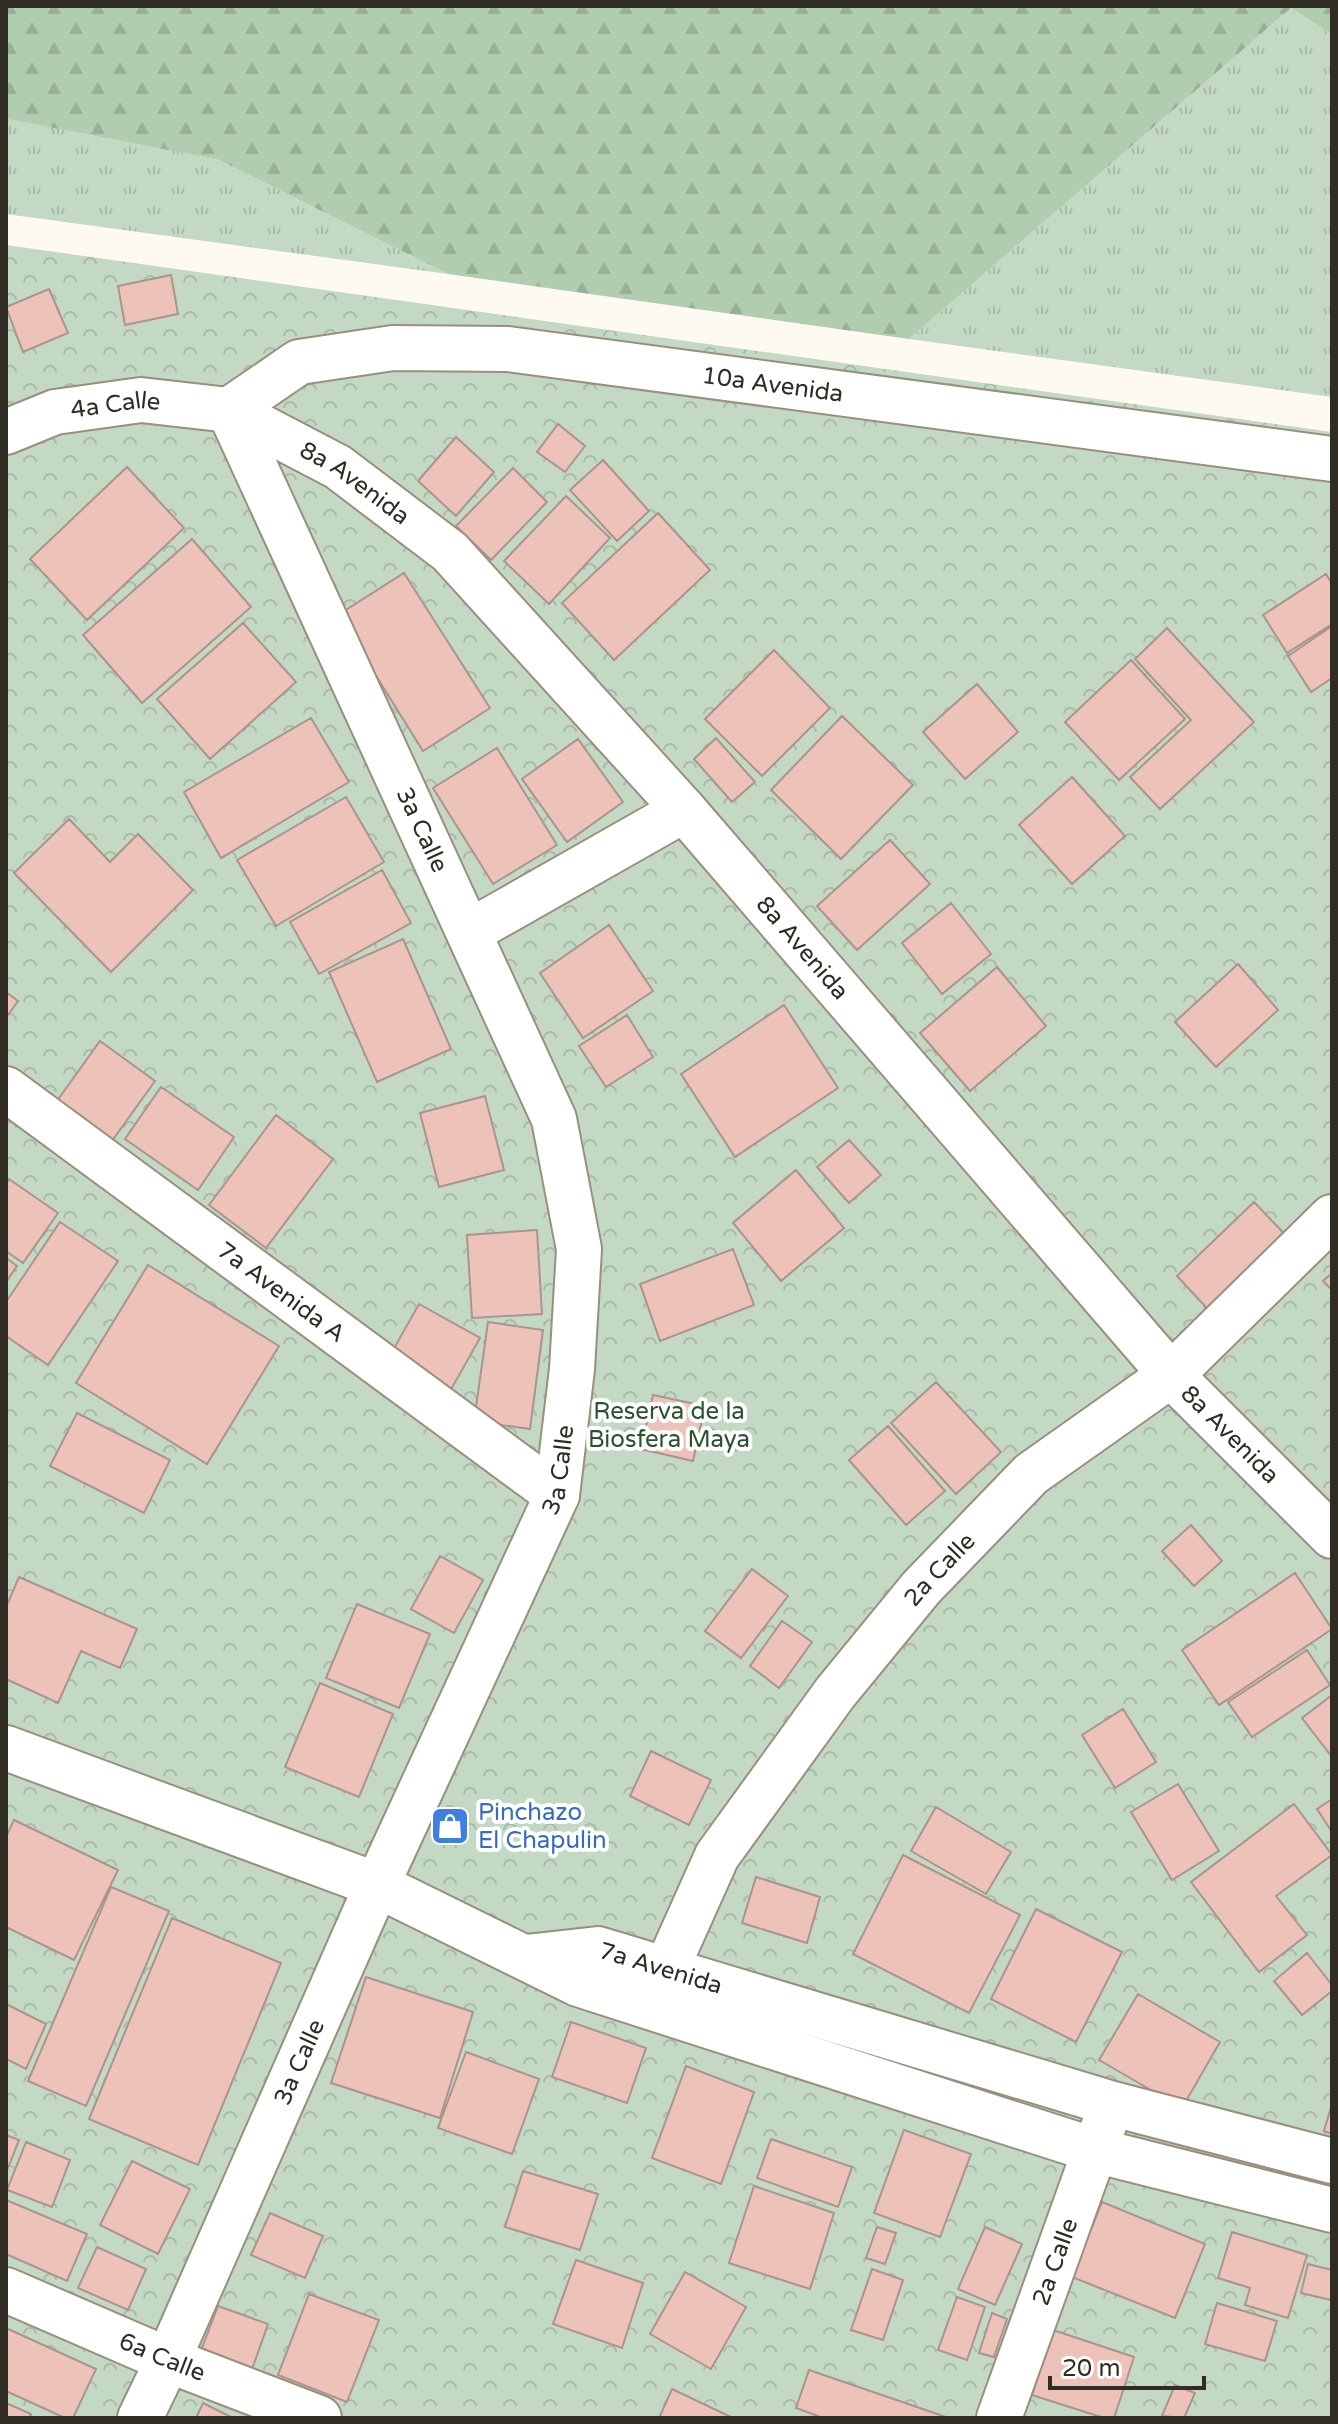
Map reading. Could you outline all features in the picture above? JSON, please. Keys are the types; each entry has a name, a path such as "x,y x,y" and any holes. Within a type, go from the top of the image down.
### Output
{"street":[{"name":"10a Avenida","path":"229,410 299,362 393,348 508,349 1332,459"},
{"name":"4a Calle","path":"6,432 55,412 141,400 229,410"},
{"name":"8a Avenida","path":"229,410 338,467 450,552 684,810 1171,1375 1332,1536"},
{"name":"3a Calle","path":"140,2418 377,1885 557,1495 572,1369 579,1249 554,1119 229,410"},
{"path":"469,932 684,810"},
{"name":"7a Avenida A","path":"6,1089 557,1495"},
{"name":"2a Calle","path":"662,1989 717,1856 835,1693 921,1588 1031,1474 1171,1375 1332,1217"},
{"name":"7a Avenida","path":"6,1748 377,1885 526,1957 598,1949 662,1989 1332,2161"},
{"path":"662,1989 1094,2150 1332,2210"},
{"name":"2a Calle","path":"999,2418 1113,2104"},
{"name":"6a Calle","path":"6,2290 168,2360 319,2418"}],"green space":[{"path":"6,6 1332,6 1332,35 1291,8 909,339 448,274 219,160 6,119"},
{"path":"1291,8 1332,35 1332,397 909,339"},
{"path":"6,119 219,160 448,274 6,214"},
{"name":"Reserva de la Biosfera Maya","path":"6,245 1332,432 1332,2418 6,2418"}],"building":[{"path":"171,275 178,314 125,325 118,286"},
{"path":"49,289 68,333 23,352 6,307"},
{"path":"558,424 585,446 565,472 537,452"},
{"path":"456,437 494,472 456,516 418,481"},
{"path":"603,460 649,511 617,541 570,490"},
{"path":"127,467 184,528 87,620 30,559"},
{"path":"513,468 547,502 491,560 456,526"},
{"path":"566,496 610,538 549,604 504,561"},
{"path":"658,513 710,570 614,660 562,603"},
{"path":"192,539 251,607 142,703 83,635"},
{"path":"404,573 490,708 423,751 338,615"},
{"path":"1326,574 1332,584 1332,624 1287,653 1263,615"},
{"path":"243,623 296,682 210,759 157,699"},
{"path":"1332,626 1332,678 1311,692 1288,656"},
{"path":"1167,628 1254,722 1160,809 1130,777 1191,720 1135,659"},
{"path":"774,650 830,708 762,776 705,719"},
{"path":"1131,660 1185,719 1119,780 1065,722"},
{"path":"977,684 1018,732 965,779 923,732"},
{"path":"842,716 913,785 841,859 771,790"},
{"path":"311,718 349,782 221,858 184,792"},
{"path":"716,738 755,782 732,802 694,759"},
{"path":"578,739 623,802 567,842 522,779"},
{"path":"497,748 557,845 493,884 433,788"},
{"path":"1072,777 1125,836 1072,884 1019,825"},
{"path":"346,797 384,862 276,926 237,860"},
{"path":"69,819 110,862 138,834 193,890 111,972 14,873"},
{"path":"890,840 930,884 857,950 817,906"},
{"path":"382,870 411,923 319,974 290,922"},
{"path":"951,903 991,954 942,994 902,943"},
{"path":"609,925 653,991 583,1038 540,973"},
{"path":"403,939 451,1049 377,1082 329,972"},
{"path":"1238,964 1278,1010 1216,1067 1175,1022"},
{"path":"997,967 1046,1026 970,1091 920,1033"},
{"path":"6,992 18,1001 6,1018"},
{"path":"784,1005 838,1088 735,1157 681,1074"},
{"path":"627,1015 653,1057 606,1087 579,1046"},
{"path":"100,1041 155,1081 109,1145 54,1105"},
{"path":"161,1087 234,1137 198,1190 125,1139"},
{"path":"485,1096 504,1170 439,1187 420,1113"},
{"path":"276,1115 333,1159 266,1248 209,1205"},
{"path":"849,1140 881,1175 849,1203 817,1167"},
{"path":"796,1170 844,1228 781,1281 733,1223"},
{"path":"9,1179 58,1213 23,1263 6,1251 6,1184"},
{"path":"1254,1202 1295,1245 1217,1319 1177,1276"},
{"path":"60,1222 118,1261 48,1365 6,1336 6,1302"},
{"path":"537,1230 542,1314 472,1318 467,1235"},
{"path":"733,1249 754,1305 660,1341 640,1284"},
{"path":"6,1258 17,1266 6,1282"},
{"path":"148,1265 279,1346 207,1464 76,1383"},
{"path":"1332,1273 1332,1290 1323,1281"},
{"path":"419,1304 480,1338 449,1393 388,1359"},
{"path":"488,1322 543,1330 530,1429 474,1421"},
{"path":"936,1382 1001,1452 956,1494 891,1423"},
{"path":"653,1395 705,1406 693,1461 641,1449"},
{"path":"77,1413 170,1460 144,1513 50,1466"},
{"path":"888,1426 945,1491 906,1525 849,1460"},
{"path":"1191,1525 1222,1561 1194,1586 1162,1551"},
{"path":"440,1556 483,1580 454,1633 411,1609"},
{"path":"752,1569 788,1596 741,1658 705,1631"},
{"path":"1295,1573 1332,1629 1219,1705 1182,1650"},
{"path":"19,1577 137,1629 120,1668 81,1651 58,1703 6,1679 6,1607"},
{"path":"357,1604 430,1634 399,1708 326,1678"},
{"path":"782,1621 812,1642 779,1688 750,1666"},
{"path":"1307,1650 1330,1685 1252,1737 1228,1702"},
{"path":"320,1683 393,1714 359,1797 285,1767"},
{"path":"1332,1695 1332,1757 1302,1718"},
{"path":"1123,1709 1156,1762 1115,1788 1082,1735"},
{"path":"651,1751 711,1780 689,1825 630,1796"},
{"path":"1178,1784 1219,1851 1172,1880 1131,1812"},
{"path":"1332,1799 1332,1832 1317,1809"},
{"path":"1294,1804 1332,1855 1276,1896 1307,1935 1259,1972 1191,1882"},
{"path":"936,1807 1011,1852 986,1894 911,1851"},
{"path":"14,1820 118,1870 74,1960 6,1927 6,1837"},
{"path":"903,1855 1020,1915 969,2013 853,1954"},
{"path":"756,1877 820,1897 807,1943 742,1923"},
{"path":"111,1887 169,1911 86,2106 28,2081"},
{"path":"1036,1909 1122,1952 1076,2042 991,1999"},
{"path":"172,1918 281,1963 198,2165 89,2119"},
{"path":"1307,1953 1332,1985 1332,1991 1302,2015 1274,1981"},
{"path":"366,1977 473,2012 440,2118 331,2083"},
{"path":"1138,1994 1220,2042 1182,2108 1099,2060"},
{"path":"6,2004 46,2024 26,2069 6,2059"},
{"path":"571,2022 646,2048 627,2103 552,2077"},
{"path":"466,2052 539,2079 512,2154 438,2128"},
{"path":"686,2066 754,2092 721,2184 652,2158"},
{"path":"1332,2104 1332,2134 1324,2131"},
{"path":"904,2130 971,2154 940,2237 874,2213"},
{"path":"6,2135 19,2140 6,2173"},
{"path":"771,2139 852,2167 838,2207 757,2178"},
{"path":"26,2142 70,2160 52,2207 7,2190"},
{"path":"132,2161 190,2189 158,2254 100,2225"},
{"path":"523,2171 598,2194 580,2250 505,2227"},
{"path":"754,2186 834,2213 810,2289 729,2263"},
{"path":"6,2200 87,2234 67,2281 6,2254"},
{"path":"1102,2202 1205,2244 1175,2318 1072,2277"},
{"path":"270,2213 323,2236 305,2278 251,2255"},
{"path":"877,2227 896,2233 885,2264 866,2258"},
{"path":"985,2227 1022,2244 995,2305 958,2289"},
{"path":"1232,2232 1307,2255 1288,2318 1245,2305 1250,2288 1218,2278"},
{"path":"97,2247 146,2269 128,2310 78,2288"},
{"path":"576,2260 643,2283 622,2348 553,2324"},
{"path":"1308,2264 1332,2270 1331,2300 1301,2293"},
{"path":"872,2269 903,2280 883,2340 851,2330"},
{"path":"685,2272 746,2307 711,2369 650,2334"},
{"path":"309,2294 379,2320 347,2402 278,2375"},
{"path":"957,2297 985,2307 967,2360 938,2350"},
{"path":"1217,2303 1277,2321 1265,2361 1205,2344"},
{"path":"218,2306 268,2324 250,2375 199,2356"},
{"path":"992,2313 1007,2319 994,2357 979,2353"},
{"path":"6,2328 96,2369 73,2418 65,2418 6,2391"},
{"path":"1053,2330 1134,2357 1114,2418 1104,2418 1032,2395"},
{"path":"809,2370 949,2418 823,2418 796,2408"},
{"path":"1175,2385 1195,2393 1184,2418 1162,2416"},
{"path":"672,2389 733,2418 659,2418"},
{"path":"6,2403 31,2414 29,2418 6,2418"},
{"path":"203,2403 233,2418 196,2418"}],"place":[{"name":"Pinchazo El Chapulin","path":"450,1826"}]}
